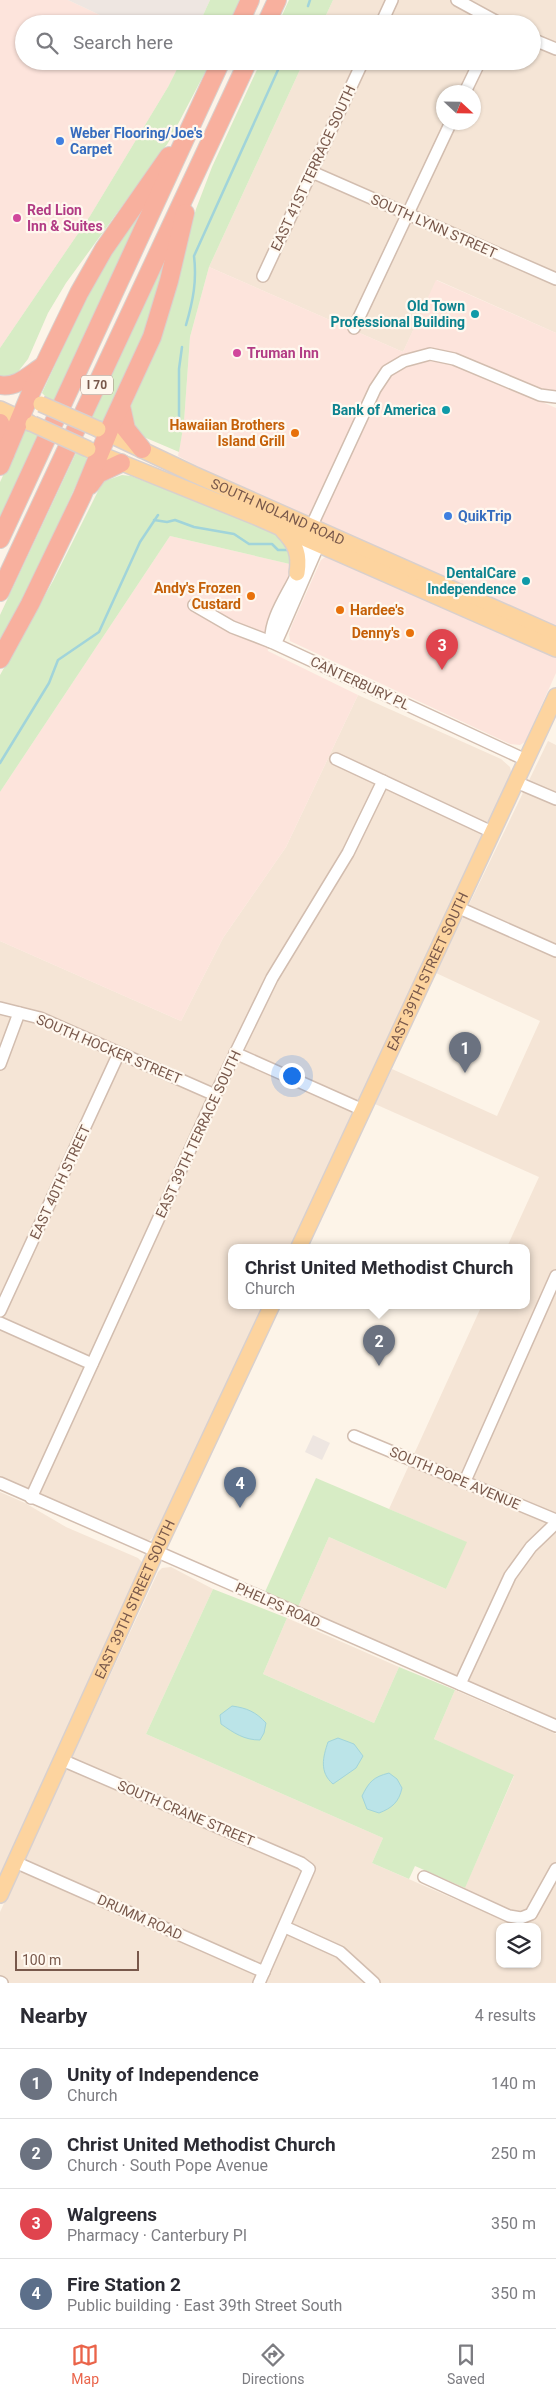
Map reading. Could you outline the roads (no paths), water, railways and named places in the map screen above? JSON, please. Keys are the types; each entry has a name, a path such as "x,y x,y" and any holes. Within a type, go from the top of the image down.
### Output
{"highway":[{"path":"243,15 250,0"},
{"path":"270,15 277,0"},
{"name":"I 70","path":"0,539 217,70"},
{"name":"I 70","path":"0,592 244,70"},
{"path":"3,461 27,421 35,401 43,366 104,249 190,128"},
{"path":"82,496 94,452 103,431 120,406 161,311 194,178"},
{"path":"0,386 11,386 43,366"},
{"path":"120,406 126,429 142,449"},
{"path":"0,422 5,440 3,461"},
{"path":"0,659 30,604 82,496 98,474 121,463"}],"main road":[{"name":"SOUTH NOLAND ROAD","path":"0,386 142,449 316,536 556,649"},
{"name":"SOUTH NOLAND ROAD","path":"0,410 94,452 280,528 316,536 556,635"},
{"path":"280,528 297,548 299,562 297,573"},
{"name":"EAST 39TH STREET SOUTH","path":"300,1244 556,696"},
{"name":"EAST 39TH STREET SOUTH","path":"0,1895 156,1552 270,1309"}],"street":[{"path":"385,15 392,0"},
{"path":"457,0 484,15"},
{"path":"541,43 556,49"},
{"name":"EAST 41ST TERRACE SOUTH","path":"263,276 359,70"},
{"path":"468,85 476,70"},
{"path":"354,328 447,130"},
{"name":"SOUTH LYNN STREET","path":"312,172 556,279"},
{"path":"271,642 278,638 282,629 316,536 375,388 387,371 404,361 430,354 454,359 540,395 556,398"},
{"path":"271,642 272,627 316,536"},
{"name":"CANTERBURY PL","path":"194,605 232,627 271,642 526,760"},
{"path":"336,759 492,832"},
{"name":"EAST 39TH TERRACE SOUTH","path":"30,1498 235,1053 272,978 348,853 383,781"},
{"path":"516,782 556,799"},
{"path":"457,907 556,951"},
{"name":"SOUTH HOCKER STREET","path":"0,1008 40,1018 216,1095"},
{"path":"0,1064 19,1012"},
{"name":"EAST 40TH STREET","path":"0,1311 119,1053"},
{"path":"235,1053 363,1110"},
{"path":"465,1481 556,1276"},
{"path":"0,1323 92,1364"},
{"name":"SOUTH POPE AVENUE","path":"354,1436 465,1481 556,1522"},
{"name":"PHELPS ROAD","path":"0,1484 556,1726"},
{"path":"460,1684 510,1576 531,1547 556,1522"},
{"name":"SOUTH CRANE STREET","path":"62,1760 301,1863 309,1869 284,1927"},
{"name":"DRUMM ROAD","path":"15,1862 264,1972"},
{"path":"424,1877 509,1916 521,1918 531,1914 556,1869"},
{"path":"259,1983 284,1927 340,1952 374,1983"}],"water":[{"path":"232,1706 251,1711 266,1723 260,1740 244,1737 221,1724 220,1715"},
{"path":"338,1738 354,1744 363,1756 356,1768 333,1784 326,1774 323,1764 328,1742"},
{"path":"389,1773 397,1779 402,1788 397,1801 388,1809 379,1813 367,1809 362,1796 367,1787 375,1778"}],"waterway":[{"path":"308,6 310,0"},
{"path":"186,325 194,291 194,256 278,70"},
{"path":"179,425 179,369 182,347"},
{"path":"0,763 49,683 58,660 99,632 140,542 158,515"},
{"path":"154,520 167,522 175,520 194,527 234,534 249,544 272,544 278,550 289,550"}],"place":[{"name":"Weber Flooring/Joe's Carpet","path":"60,141"},
{"name":"Red Lion Inn & Suites","path":"17,218"},
{"name":"Old Town Professional Building","path":"475,314"},
{"name":"Truman Inn","path":"237,353"},
{"name":"Bank of America","path":"446,410"},
{"name":"Hawaiian Brothers Island Grill","path":"295,433"},
{"name":"QuikTrip","path":"448,516"},
{"name":"DentalCare Independence","path":"526,581"},
{"name":"Andy's Frozen Custard","path":"251,596"},
{"name":"Hardee's","path":"340,610"},
{"name":"Denny's","path":"410,633"},
{"name":"Walgreens","path":"442,670"},
{"name":"Unity of Independence","path":"465,1073"},
{"name":"Christ United Methodist Church","path":"379,1366"},
{"name":"Fire Station 2","path":"240,1508"}]}
